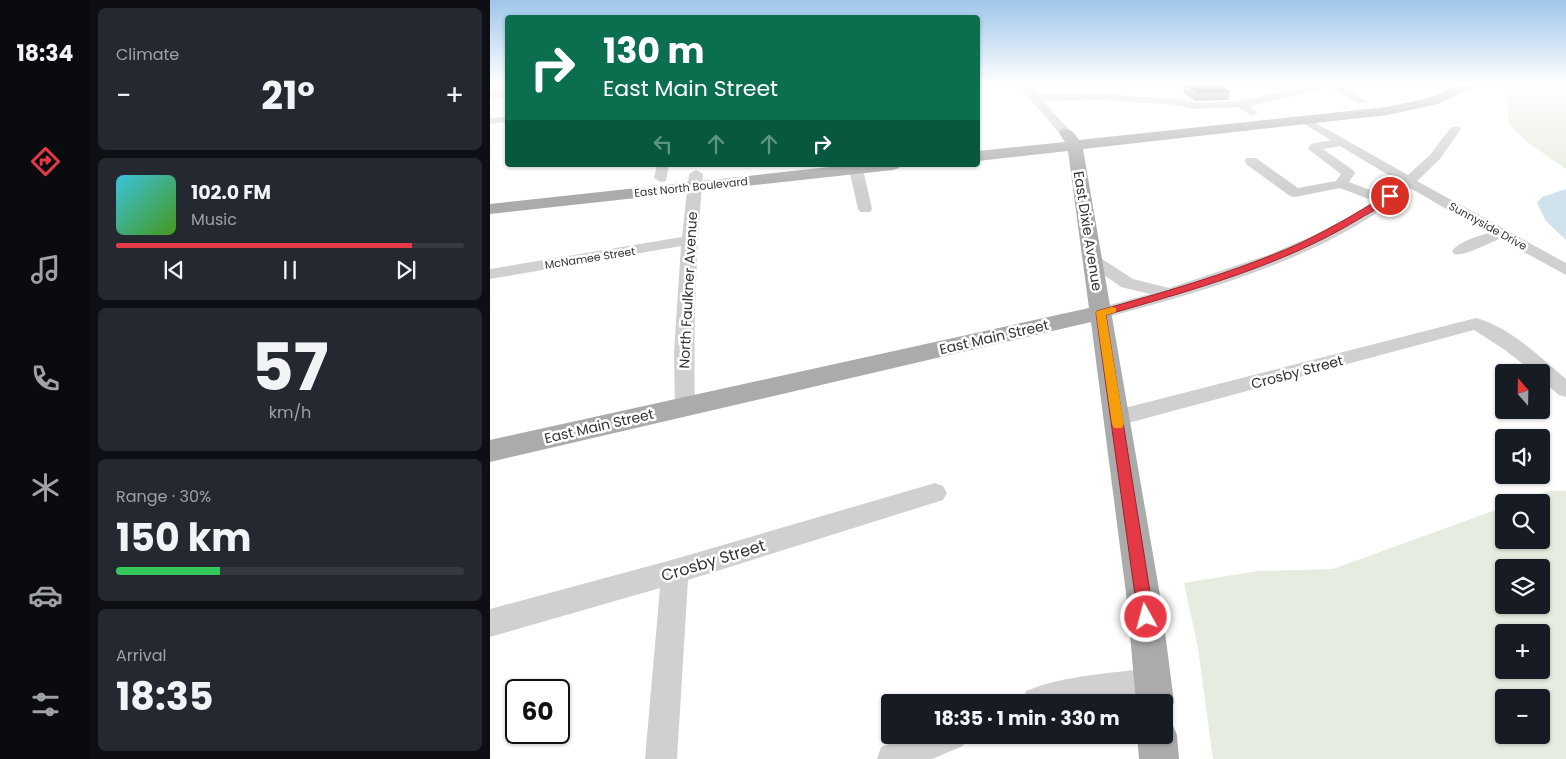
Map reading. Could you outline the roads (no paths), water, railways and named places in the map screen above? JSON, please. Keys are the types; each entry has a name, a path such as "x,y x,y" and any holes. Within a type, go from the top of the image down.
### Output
{"main road":[{"path":"980,156 1017,151 1069,158 1230,118"},
{"path":"1017,151 1069,158 1317,118"},
{"path":"980,143 1069,158"},
{"name":"East Dixie Avenue","path":"1069,158 1093,260 1117,418 1154,693"},
{"name":"East North Boulevard","path":"490,210 695,180 769,167"},
{"name":"East North Boulevard","path":"490,198 662,172 695,180 874,167"},
{"name":"East Main Street","path":"490,451 1101,313"},
{"path":"1158,744 1159,759"}],"street":[{"path":"1046,118 1069,158"},
{"name":"Sunnyside Drive","path":"1305,120 1566,270"},
{"name":"East Main Street","path":"1101,313 1170,294 1245,269 1290,251 1338,228 1410,182 1429,164 1455,130"},
{"path":"1341,184 1348,173 1314,149 1314,147 1342,142"},
{"path":"1251,161 1295,193 1341,184 1384,200"},
{"path":"856,169 866,209"},
{"name":"North Faulkner Avenue","path":"685,407 684,352 689,240 695,180"},
{"path":"1460,250 1501,234"},
{"name":"McNamee Street","path":"490,274 689,240"},
{"path":"1093,260 1127,283 1170,294"},
{"name":"Crosby Street","path":"1117,418 1476,324 1492,332 1519,351 1566,390"},
{"name":"Crosby Street","path":"490,623 675,571 935,493"},
{"path":"661,759 675,571"},
{"path":"1074,694 1093,690 1154,693"},
{"path":"893,759 930,744"}],"water":[{"path":"1566,189 1566,240 1546,221 1537,203 1542,197"}]}
